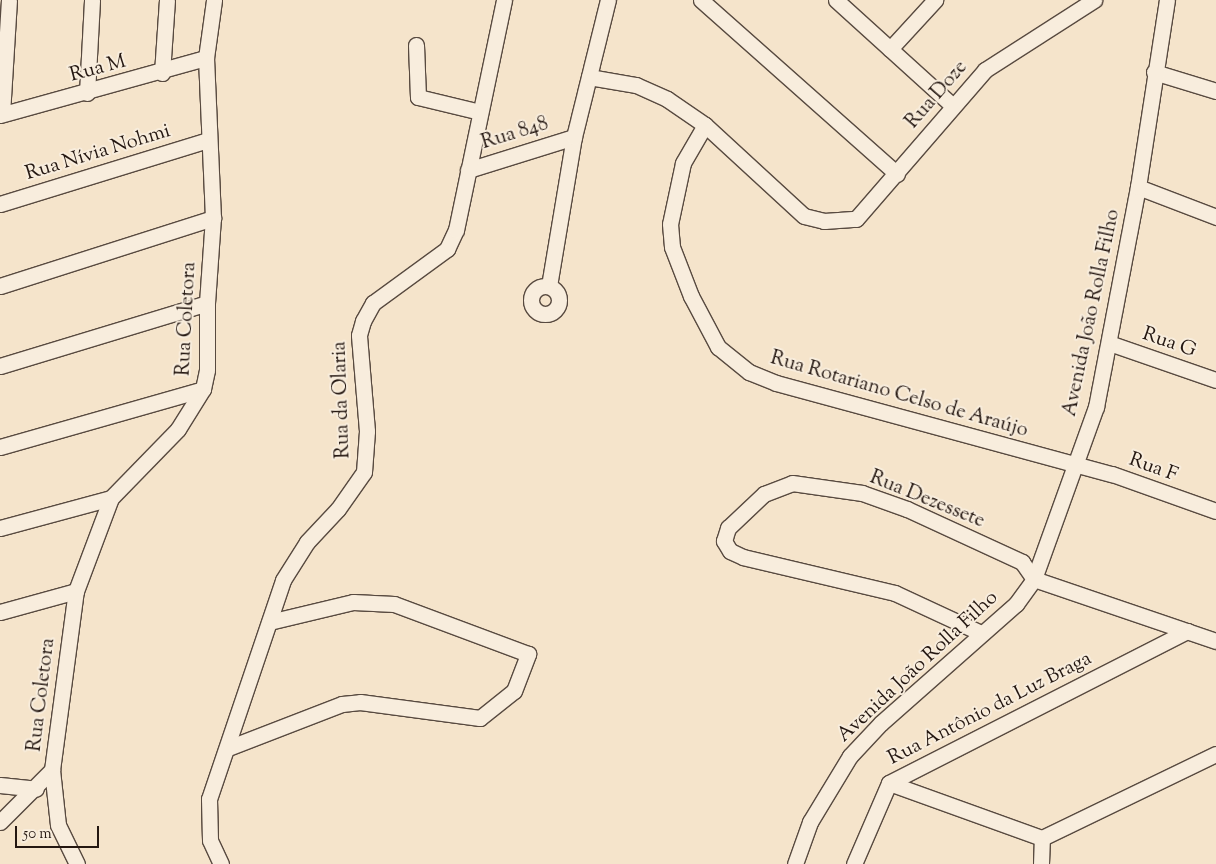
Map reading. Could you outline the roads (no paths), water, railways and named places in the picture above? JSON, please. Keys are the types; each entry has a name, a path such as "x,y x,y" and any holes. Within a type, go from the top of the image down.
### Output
{"street":[{"path":"1,115 9,0"},
{"path":"87,92 92,0"},
{"path":"162,73 167,0"},
{"name":"Rua Coletora","path":"73,862 58,825 52,770 76,591 110,498 178,429 202,389 207,370 207,303 213,218 208,140 206,58 214,0"},
{"name":"Rua da Olaria","path":"221,864 210,840 208,820 210,800 283,580 293,564 364,472 367,431 359,335 363,321 372,304 447,249 456,230 468,170 473,111 504,0"},
{"path":"550,286 574,137 608,0"},
{"path":"701,0 897,174"},
{"path":"836,0 952,105"},
{"path":"890,49 935,0"},
{"name":"Rua Doze","path":"705,125 804,216 824,221 856,219 897,174 952,105 985,70 1071,6 1094,0"},
{"name":"Avenida João Rolla Filho","path":"795,864 810,822 850,756 981,632 1016,604 1034,579 1096,407 1138,187 1166,0"},
{"path":"416,45 415,94 422,99 473,111"},
{"name":"Rua M","path":"1,115 162,73 206,58"},
{"path":"1154,72 1216,91"},
{"path":"589,76 636,85 667,99 705,125"},
{"name":"Rua Rotariano Celso de Araújo","path":"705,125 683,163 670,224 672,247 691,296 718,347 749,372 776,383 1076,465"},
{"name":"Rua 848","path":"468,170 574,137"},
{"name":"Rua Nívia Nohmi","path":"0,204 208,140"},
{"path":"1138,187 1216,217"},
{"path":"0,286 213,218"},
{"path":"0,366 207,303"},
{"name":"Rua G","path":"1109,343 1216,380"},
{"path":"0,448 202,389"},
{"name":"Rua F","path":"1076,465 1112,474 1216,511"},
{"name":"Rua Dezessete","path":"981,632 895,593 743,557 730,551 724,541 736,517 764,494 792,483 809,484 862,493 907,509 1022,562 1034,579"},
{"path":"0,528 110,498"},
{"path":"1034,579 1216,641"},
{"path":"0,612 76,591"},
{"path":"228,748 342,704 360,702 480,718 514,691 528,654 394,604 353,602 269,622"},
{"name":"Rua Antônio da Luz Braga","path":"854,864 889,784 1187,631"},
{"path":"889,784 1042,838 1216,754"},
{"path":"0,822 36,789 52,770"},
{"path":"0,785 36,789"},
{"path":"1041,864 1042,838"}]}
